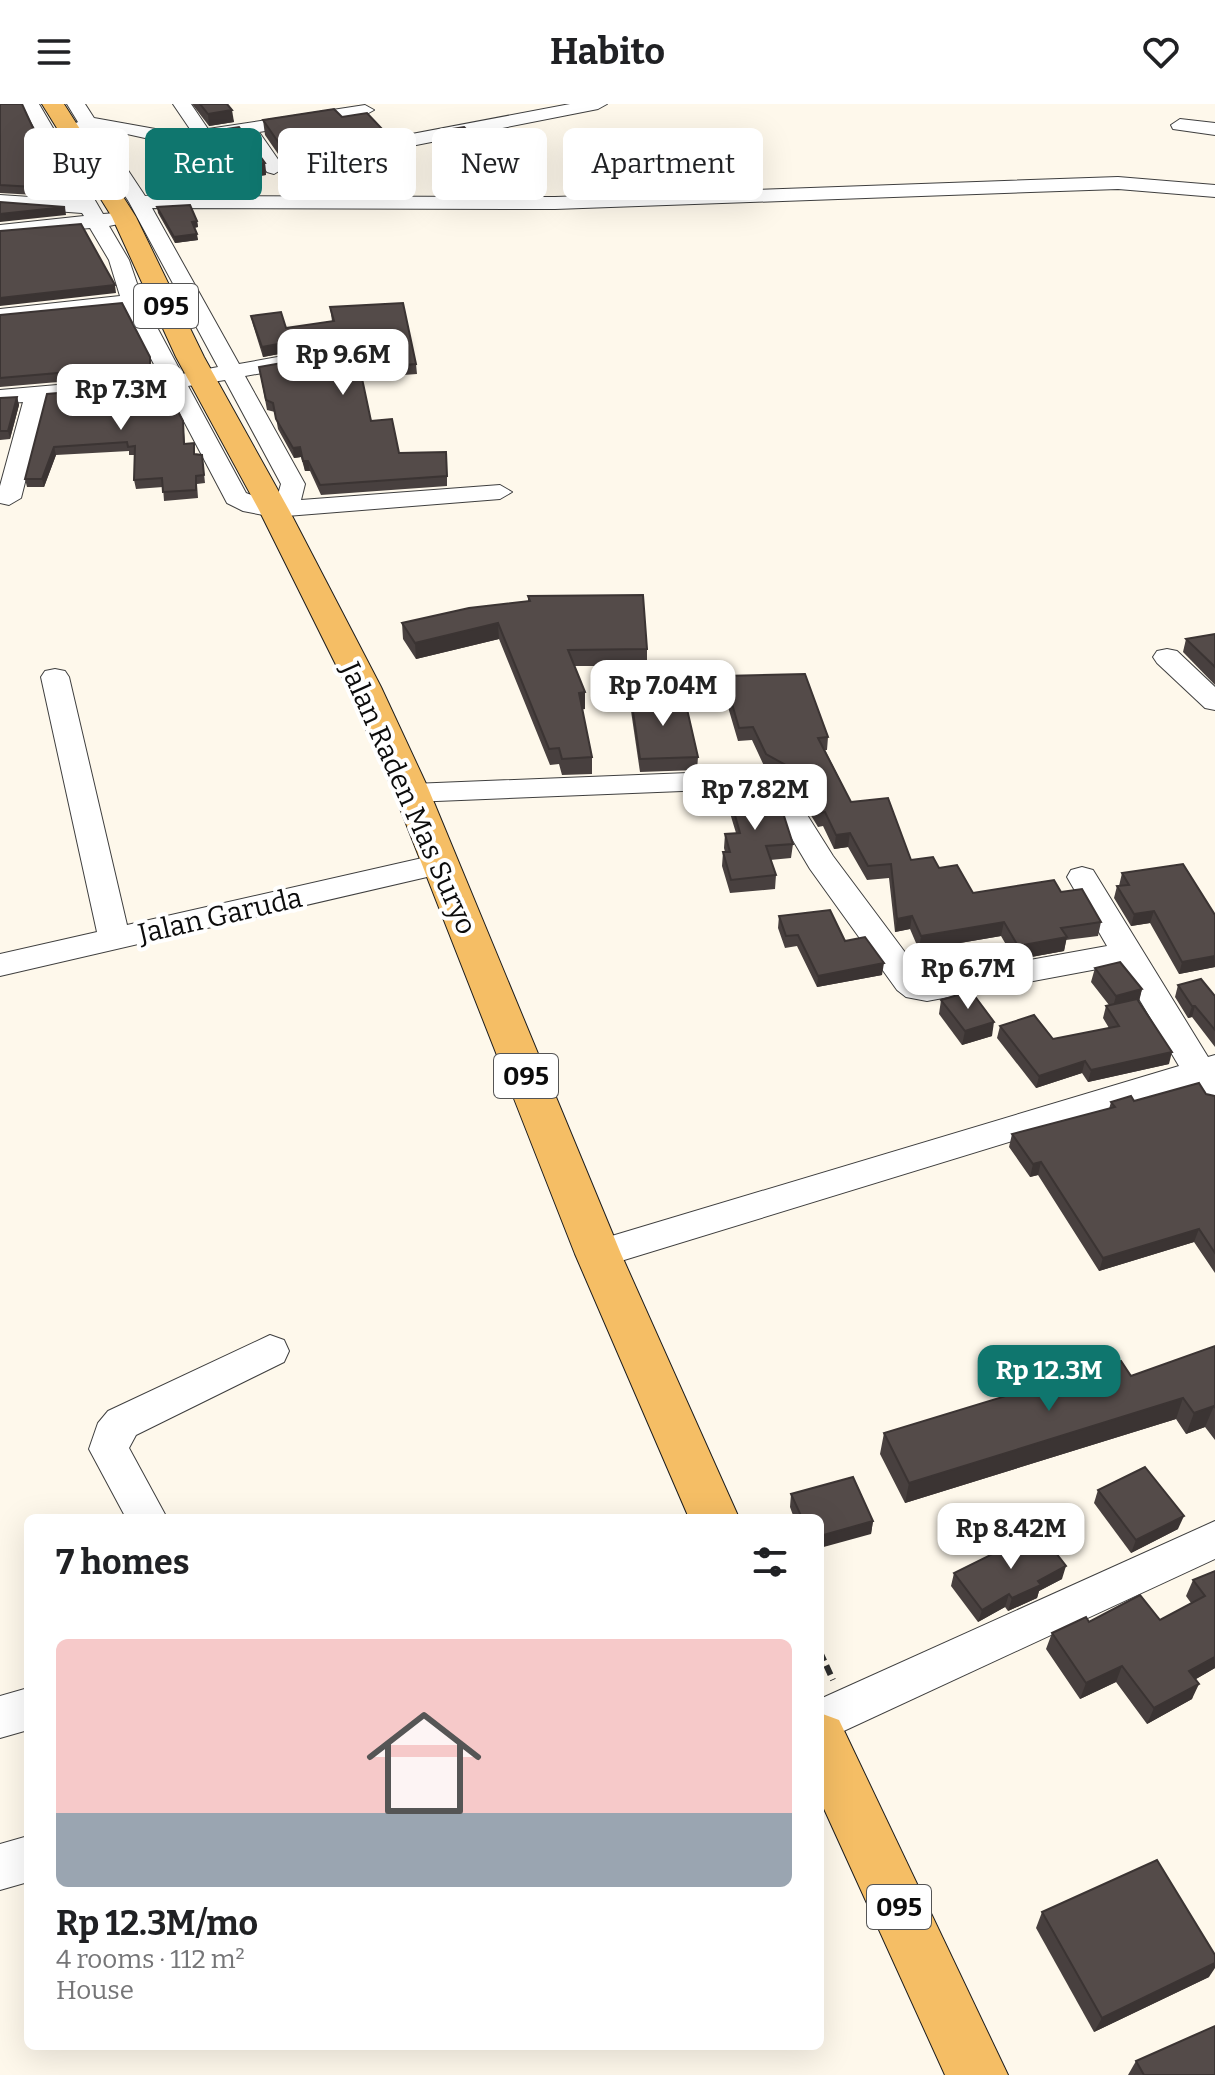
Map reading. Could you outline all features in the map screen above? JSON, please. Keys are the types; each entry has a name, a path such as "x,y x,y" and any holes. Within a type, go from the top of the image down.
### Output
{"main road":[{"name":"Jalan Raden Mas Suryo","path":"53,104 84,120 132,210 201,376 274,510 412,793 707,1514"},
{"name":"095","path":"824,1748 977,2075"}],"street":[{"path":"30,104 119,260 132,301 236,498 252,506 274,510 500,492"},
{"path":"84,120 121,104"},
{"path":"182,104 199,128"},
{"path":"262,128 598,104"},
{"path":"84,120 145,132"},
{"path":"1180,125 1215,129"},
{"path":"262,151 274,168"},
{"path":"0,231 132,210 555,203 1118,183 1215,191"},
{"path":"0,201 93,214"},
{"path":"132,210 232,370 293,484 288,502 274,510"},
{"path":"0,315 132,301"},
{"path":"1,393 36,395 173,382 355,350"},
{"path":"9,498 36,395"},
{"path":"1167,657 1212,695"},
{"path":"55,677 114,938"},
{"path":"412,793 763,779 777,789 821,862 908,982 917,989 927,990 1127,953"},
{"name":"Jalan Garuda","path":"0,965 440,864"},
{"path":"598,1254 1209,1078 1127,953 1082,877"},
{"path":"145,1514 109,1449 112,1435 122,1423 270,1351"},
{"path":"824,1719 1215,1539"},
{"path":"0,1717 24,1710"},
{"path":"0,1867 24,1860"}],"building":[{"path":"0,104 22,104 33,128 24,128 24,186 0,185"},
{"path":"200,104 227,104 232,110 208,114"},
{"path":"334,109 342,117 367,113 381,128 278,128 278,142 263,120"},
{"path":"0,202 65,207 0,214"},
{"path":"190,205 197,221 192,222 197,234 174,237 157,207"},
{"path":"81,224 115,285 0,298 0,231"},
{"path":"122,303 150,357 150,365 0,378 0,315"},
{"path":"403,303 416,364 360,369 371,421 392,419 399,453 446,452 447,476 320,485 308,461 303,461 300,447 293,448 276,419 273,403 266,400 259,367 355,350 368,339 354,330 262,347 251,316 281,312 286,328 334,321 330,307"},
{"path":"164,384 183,421 184,444 194,443 194,454 202,455 204,475 196,476 196,490 163,492 162,478 134,480 135,446 128,447 127,442 54,447 42,479 25,479 47,394"},
{"path":"17,397 8,431 0,431 0,398"},
{"path":"643,595 647,649 568,650 585,692 579,693 592,757 562,759 559,748 549,749 498,623 415,643 402,623 469,608 530,601 528,596"},
{"path":"1215,634 1215,667 1186,639"},
{"path":"805,674 828,737 818,738 851,802 888,798 911,860 933,857 939,868 957,865 973,893 1054,880 1061,892 1082,889 1101,922 1061,928 1067,937 1018,946 1004,922 921,936 912,916 897,919 891,864 868,866 850,833 836,835 825,812 819,813 791,768 766,754 753,727 739,728 724,676"},
{"path":"684,696 698,757 640,759 631,698"},
{"path":"765,783 784,816 793,844 766,846 776,875 731,880 723,852 730,852 725,834 740,833 727,787"},
{"path":"1183,864 1215,915 1215,956 1182,962 1154,911 1134,914 1117,886 1129,885 1122,873"},
{"path":"830,910 845,941 865,937 884,963 818,976 798,935 786,936 779,916"},
{"path":"1120,962 1142,989 1116,996 1095,968"},
{"path":"1201,979 1215,996 1215,1030 1192,1006 1178,985"},
{"path":"971,991 994,1022 965,1031 941,1000"},
{"path":"1137,999 1172,1052 1091,1070 1085,1061 1039,1076 1000,1026 1034,1015 1053,1039 1119,1026 1106,1006"},
{"path":"1199,1083 1206,1094 1215,1096 1215,1253 1199,1229 1103,1258 1041,1162 1033,1164 1012,1134 1115,1107 1111,1102 1131,1096 1134,1101"},
{"path":"1215,1346 1215,1408 1194,1413 1183,1398 909,1483 884,1433 1121,1361 1131,1376"},
{"path":"1145,1467 1184,1516 1136,1540 1098,1490"},
{"path":"853,1477 873,1521 824,1535 824,1514 800,1514 791,1494"},
{"path":"1039,1531 1066,1566 1038,1581 1041,1585 1012,1598 1009,1594 982,1610 954,1573"},
{"path":"1215,1571 1215,1657 1189,1671 1199,1684 1154,1708 1122,1666 1086,1683 1052,1633 1086,1617 1089,1622 1140,1595 1160,1620 1205,1596 1193,1580"},
{"path":"1157,1860 1215,1955 1215,1963 1102,2018 1042,1912"},
{"path":"1215,2026 1215,2075 1144,2075 1136,2061"}]}
